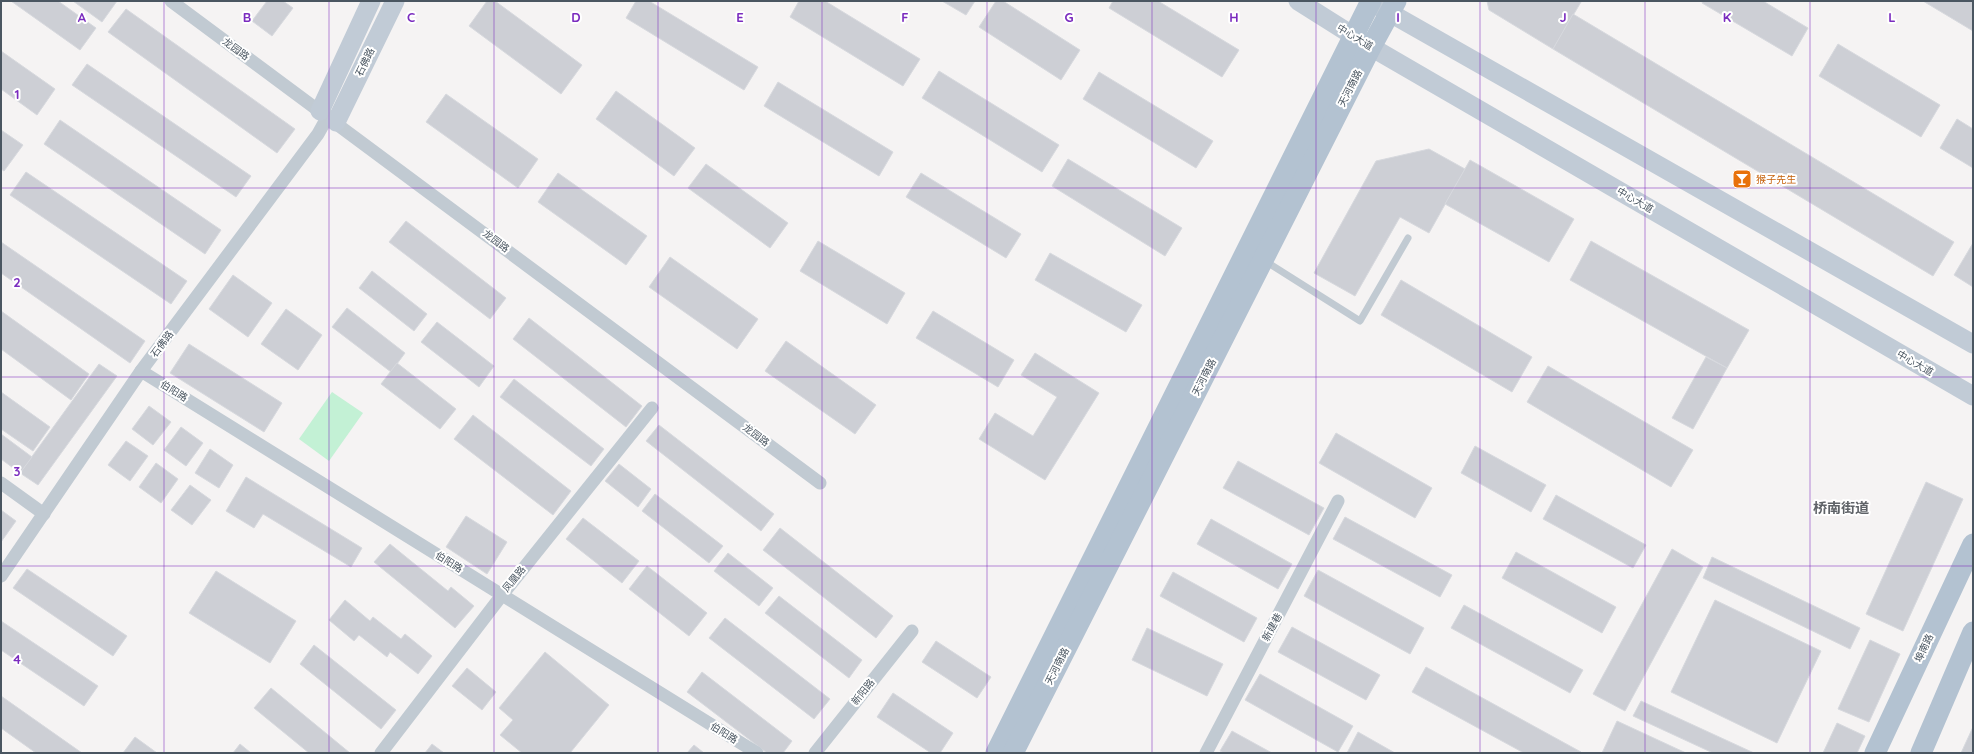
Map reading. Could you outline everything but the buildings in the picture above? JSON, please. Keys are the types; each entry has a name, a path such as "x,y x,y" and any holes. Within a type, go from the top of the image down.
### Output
{"main road":[{"name":"石佛路","path":"328,116 371,1"},
{"name":"石佛路","path":"328,116 395,1"},
{"name":"中心大道","path":"1298,1 1362,42 1973,396"},
{"name":"天河南路","path":"1013,753 1263,260 1362,42 1370,1"},
{"path":"1370,1 1393,7 1973,344"},
{"name":"天河南路","path":"996,753 1362,42 1393,7"},
{"name":"埠南路","path":"1875,753 1973,544"},
{"path":"1921,753 1973,632"}],"street":[{"name":"龙园路","path":"171,1 328,116 820,483"},
{"name":"石佛路","path":"1,576 141,371 318,134 328,116"},
{"name":"伯阳路","path":"141,371 757,753"},
{"name":"凤凰路","path":"381,753 502,595 652,408"},
{"path":"1,483 44,514"},
{"name":"新建巷","path":"1206,753 1338,500"},
{"name":"新阳路","path":"815,753 912,631"}],"lane":[{"path":"1263,260 1360,321 1408,238"}],"green space":[{"path":"332,392 363,413 329,461 299,439"}],"place":[{"name":"猴子先生","path":"1742,179"}],"district":[{"name":"桥南街道","path":"1841,508"}]}
